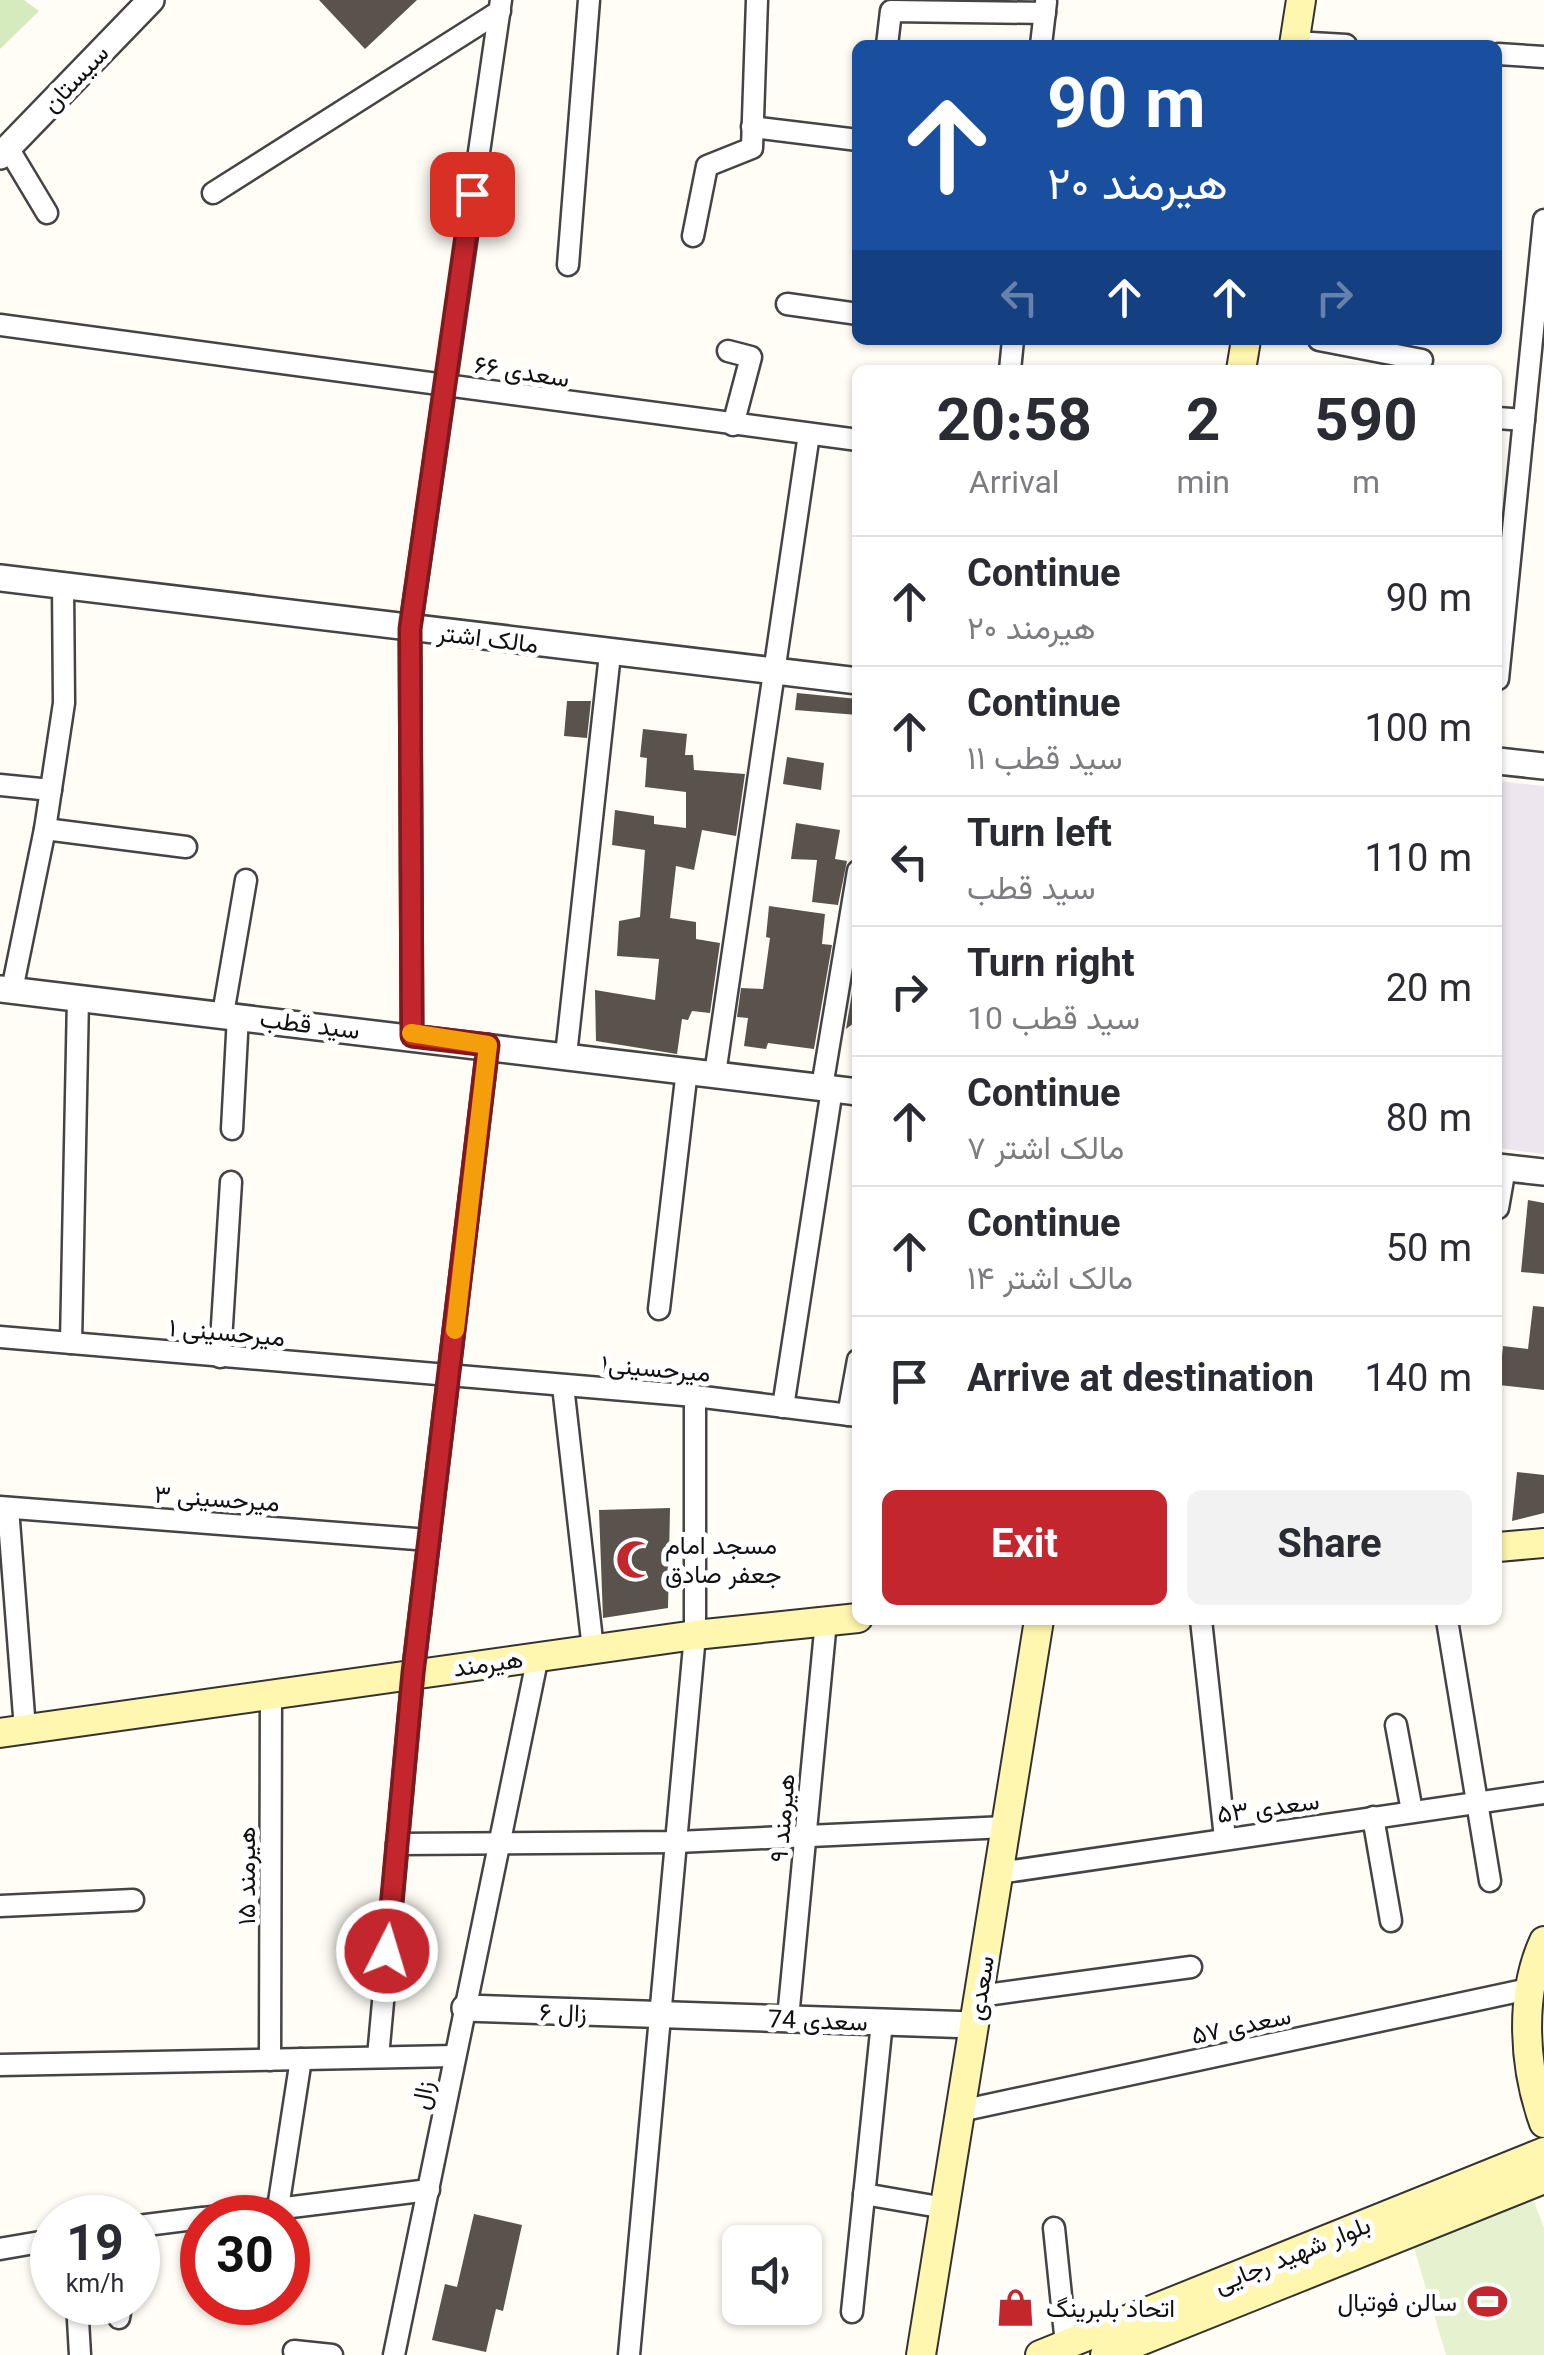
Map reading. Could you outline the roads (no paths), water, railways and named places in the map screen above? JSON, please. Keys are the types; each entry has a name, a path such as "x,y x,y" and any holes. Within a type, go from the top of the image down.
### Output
{"main road":[{"path":"1295,40 1301,0"},
{"path":"1502,1547 1544,1543"},
{"name":"هیرمند","path":"13,1731 538,1656 852,1619"},
{"name":"سعدی","path":"921,2355 1039,1625"},
{"path":"1544,1941 1526,2022 1533,2093 1544,2124"},
{"name":"بلوار شهید رجایی","path":"1053,2350 1544,2152"},
{"name":"بلوار شهید رجایی","path":"1105,2355 1544,2179"}],"street":[{"name":"سیستان","path":"4,152 151,0"},
{"path":"568,265 589,0"},
{"path":"693,236 707,166 752,148 757,0"},
{"path":"213,193 501,5"},
{"path":"412,1036 410,629 501,5"},
{"path":"888,40 891,10 1045,6 1042,40"},
{"path":"1502,54 1544,57"},
{"path":"752,127 852,139"},
{"path":"4,152 47,212"},
{"path":"1502,623 1544,220"},
{"path":"786,304 852,313"},
{"name":"سعدی ۶۶","path":"0,325 443,384 652,417 852,439"},
{"path":"1344,345 1422,360"},
{"path":"728,352 751,357 733,425"},
{"path":"1502,418 1524,420"},
{"path":"716,1074 809,434"},
{"name":"مالک اشتر","path":"0,578 852,681"},
{"path":"6,990 45,829 64,703 63,586"},
{"path":"566,1055 610,654"},
{"path":"1502,761 1544,766"},
{"path":"0,786 51,790"},
{"path":"45,829 186,847"},
{"path":"232,1129 230,1015 246,880"},
{"path":"783,1407 837,1089 852,933"},
{"name":"سید قطب","path":"6,990 837,1089"},
{"path":"71,1343 78,998"},
{"path":"378,2057 413,1673 488,1045"},
{"path":"659,1309 687,1070"},
{"path":"1502,1168 1544,1172"},
{"path":"220,1357 231,1182"},
{"name":"میرحسینی ۱","path":"0,1337 450,1377"},
{"name":"میرحسینی۱","path":"450,1377 696,1396 852,1416"},
{"path":"563,1386 594,1649"},
{"path":"629,2355 695,1635 696,1396"},
{"path":"4,1507 13,1731"},
{"name":"میرحسینی ۳","path":"4,1507 429,1540"},
{"name":"هیرمند ۹","path":"788,2018 826,1621"},
{"path":"1202,1625 1225,1838"},
{"path":"1448,1625 1490,1881"},
{"name":"زال","path":"394,2355 538,1656"},
{"name":"هیرمند ۱۵","path":"270,2060 272,1692"},
{"path":"1396,1726 1412,1812"},
{"name":"سعدی ۵۳","path":"999,1873 1544,1792"},
{"path":"1374,1817 1391,1921"},
{"path":"397,1844 677,1842 1006,1826"},
{"path":"0,1906 132,1900"},
{"path":"979,1996 1190,1968"},
{"name":"سعدی ۵۷","path":"960,2111 1533,1988"},
{"name":"زال ۶","path":"465,2008 662,2016"},
{"name":"سعدی 74","path":"662,2016 974,2025"},
{"path":"852,2312 882,2022"},
{"path":"0,2065 456,2056"},
{"path":"280,2195 301,2060"},
{"path":"310,2204 428,2190"},
{"path":"864,2194 944,2208"},
{"path":"1053,2350 1054,2228"},
{"path":"0,2248 30,2243"},
{"path":"79,2325 80,2355"},
{"path":"294,2351 332,2355"}],"place":[{"name":"مسجد امام جعفر صادق","path":"635,1559"},
{"name":"سالن فوتبال","path":"1487,2302"},
{"name":"اتحاد بلبرینگ","path":"1016,2308"}]}
